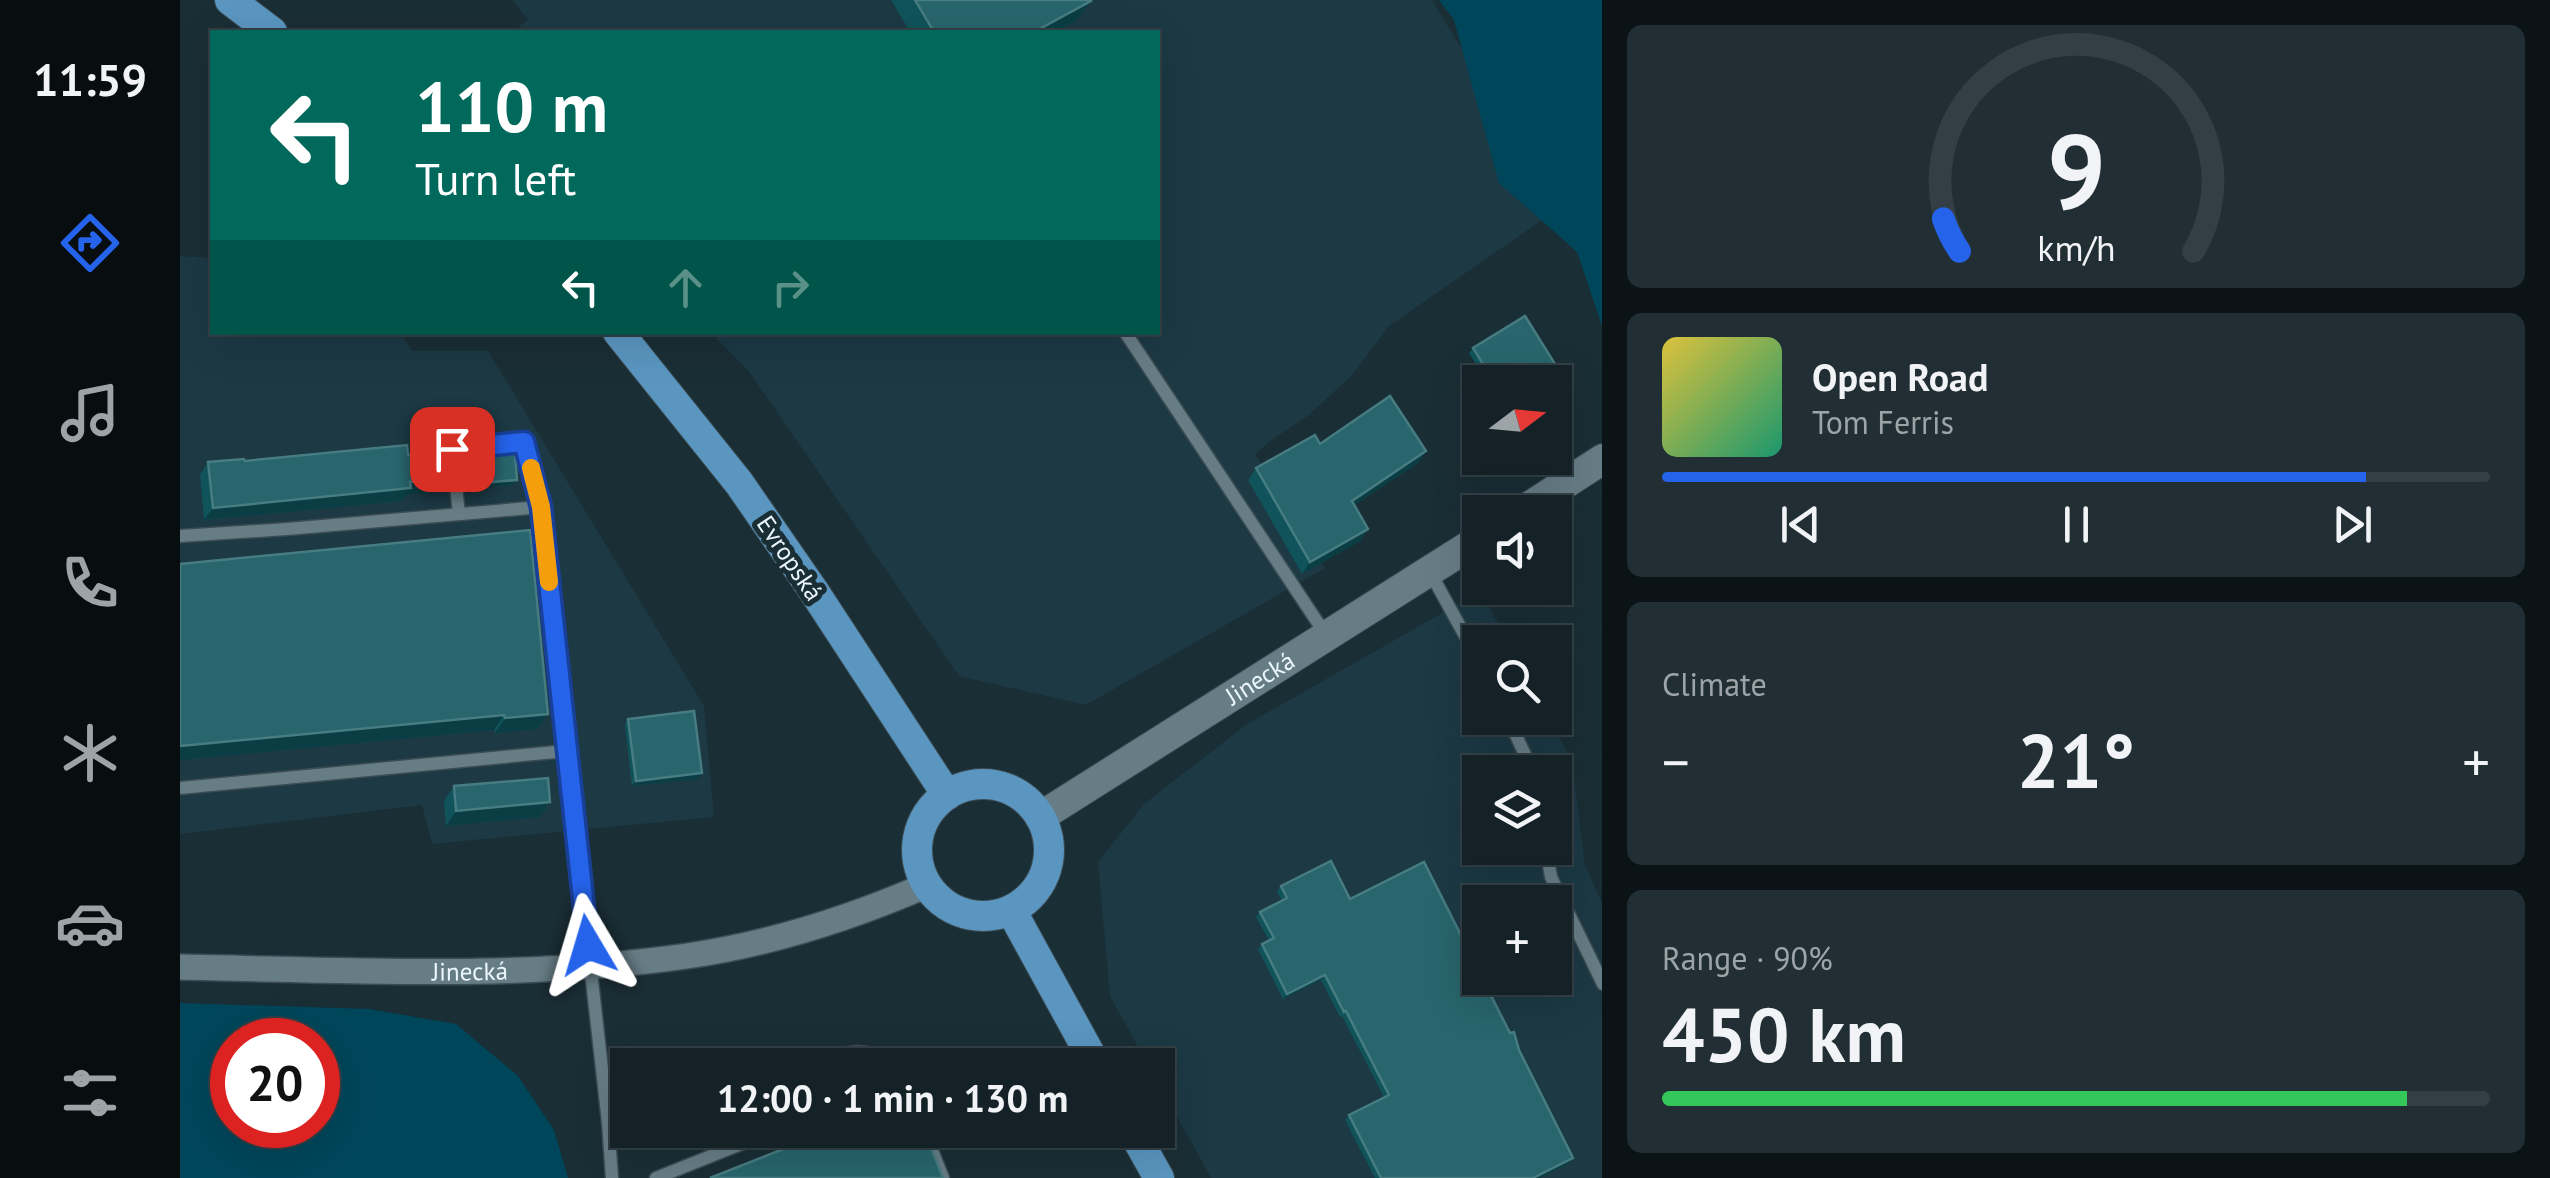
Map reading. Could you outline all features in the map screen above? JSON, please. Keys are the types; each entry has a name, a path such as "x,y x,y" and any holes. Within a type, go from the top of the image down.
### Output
{"main road":[{"path":"230,0 269,30"},
{"name":"Evropská","path":"620,335 739,484 946,795"},
{"path":"1547,495 1602,459"},
{"name":"Jinecká","path":"1040,817 1462,551"},
{"path":"990,784 1019,795 1040,817 1049,847 1043,878 1024,902 1010,910 996,915 964,914 936,897 920,872 917,843 926,816 946,795 960,788 990,784"},
{"path":"1010,910 1087,1048"},
{"path":"1142,1148 1159,1178"}],"street":[{"name":"Jinecká","path":"180,967 482,972 688,956 818,926 927,885"}],"lane":[{"path":"1126,335 1327,638"},
{"path":"459,514 452,449 524,442 541,507 612,1178"},
{"path":"180,536 541,507"},
{"path":"1430,572 1462,630"},
{"path":"180,788 566,751"},
{"path":"1549,865 1602,984"},
{"path":"656,1178 731,1148"},
{"path":"932,1148 944,1178"}],"shaded area":[{"path":"512,0 1432,0 1558,209 1389,326 1352,375 1309,415 1255,454 1325,568 1086,705 959,676 748,370 713,335 1160,335 1160,30 515,30 528,19"},
{"path":"1439,0 1602,0 1602,326 1577,252 1499,183 1454,20"},
{"path":"180,256 210,258 210,335 402,335 412,351 488,351 704,706 714,817 432,844 422,805 180,834"},
{"path":"1462,603 1488,605 1499,625 1462,625 1462,735 1558,735 1569,755 1462,755 1462,865 1572,865 1572,761 1585,865 1602,903 1602,1178 1211,1178 1175,1113 1175,1048 1139,1048 1110,996 1098,862 1144,804 1247,724 1451,608"},
{"path":"180,1003 369,1009 456,1024 518,1076 554,1130 568,1178 180,1178"}],"building":[{"path":"915,0 1091,1 1038,30 933,30"},
{"path":"1525,316 1556,365 1484,365 1473,348"},
{"path":"1390,396 1426,451 1352,501 1368,529 1310,562 1256,468 1315,435 1320,444"},
{"path":"407,445 408,455 452,451 455,478 410,482 411,488 213,508 208,462"},
{"path":"515,453 517,480 470,484 467,457"},
{"path":"530,530 548,714 180,746 180,564"},
{"path":"694,711 702,773 636,781 628,719"},
{"path":"548,778 550,802 456,811 454,786"},
{"path":"1331,861 1350,899 1424,862 1462,937 1462,995 1491,995 1510,1033 1514,1032 1519,1050 1573,1158 1533,1178 1381,1178 1349,1115 1389,1095 1325,975 1287,994 1262,944 1274,938 1260,912 1287,898 1281,886"},
{"path":"786,1148 931,1148 943,1178 710,1178"}],"slow traffic":[{"path":"531,468 541,507 549,582"}],"route":[{"path":"452,449 524,442 541,507 588,945"}]}
